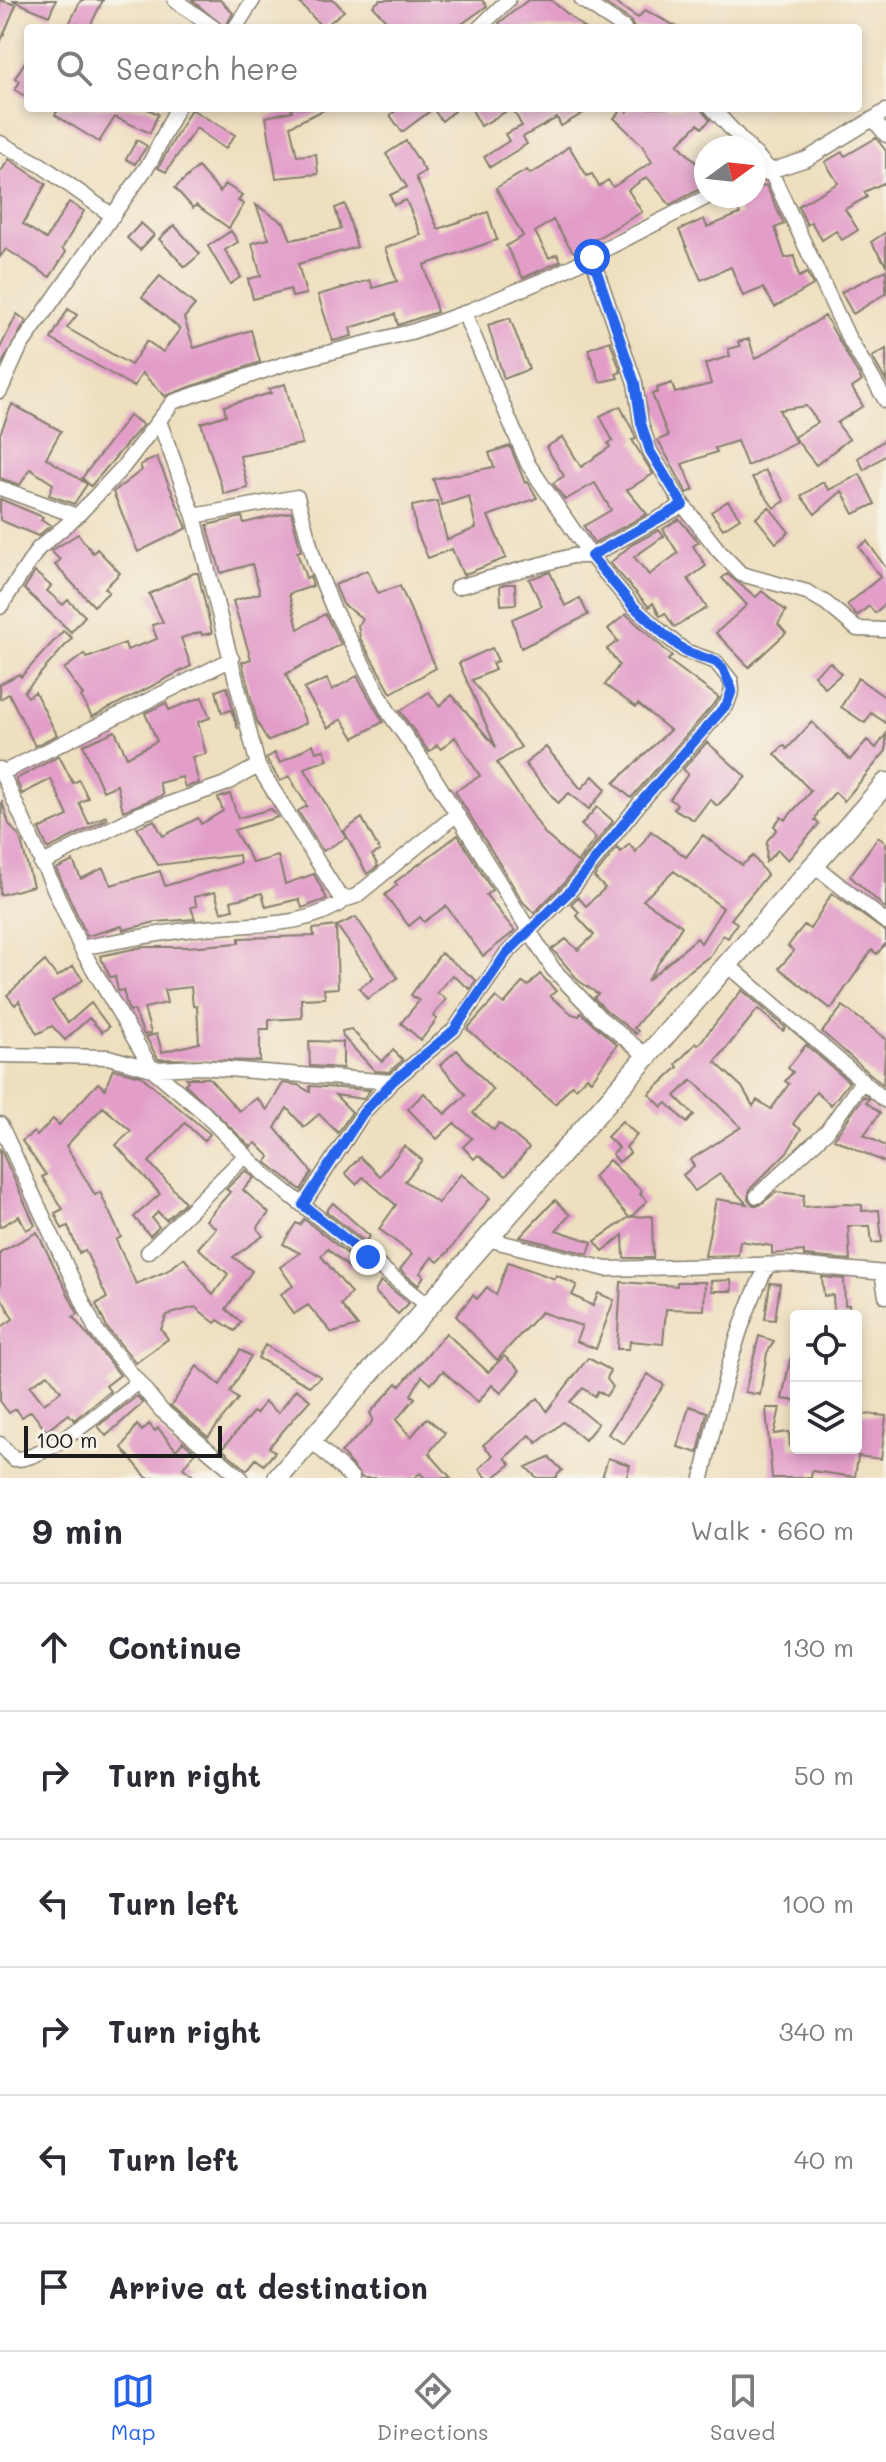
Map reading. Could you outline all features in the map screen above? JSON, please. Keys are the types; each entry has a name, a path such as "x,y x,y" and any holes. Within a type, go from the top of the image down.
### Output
{"main road":[{"path":"278,1478 886,783"}],"street":[{"path":"175,0 208,24"},
{"path":"238,24 253,0"},
{"path":"483,24 508,0"},
{"path":"582,0 618,24"},
{"path":"0,391 20,347 151,161 175,112"},
{"path":"716,112 738,136"},
{"path":"766,172 807,159 880,115 886,135"},
{"path":"0,143 41,165 113,216"},
{"path":"766,166 848,337 886,401"},
{"path":"0,607 38,549 77,516 123,467 173,402 284,364 414,331 464,313 592,257 624,237 694,203"},
{"path":"592,257 635,383 641,423 650,451 683,505 741,574 807,592 826,603 857,629 886,630"},
{"path":"303,1205 363,1113 392,1082 454,1030 506,954 531,933 715,720 732,690 731,681 716,662 685,651 665,635 623,595 591,556 528,464 464,313"},
{"path":"159,421 194,516 217,618 232,659 258,766 317,854 338,894 347,899"},
{"path":"0,488 77,516"},
{"path":"194,516 297,497 315,563 333,608 389,713 570,990 648,1057"},
{"path":"457,587 572,556 591,556 683,505"},
{"path":"232,659 1,771 81,948 152,1069 202,1111 244,1157 430,1307"},
{"path":"41,864 140,814 225,784 258,766"},
{"path":"81,948 161,934 305,919 328,913 457,814"},
{"path":"815,866 886,922"},
{"path":"728,965 886,1101"},
{"path":"0,1055 108,1057 152,1069 201,1067 392,1082"},
{"path":"757,1196 827,1131 863,1080"},
{"path":"0,1124 96,1330 161,1410 241,1478"},
{"path":"148,1252 244,1157"},
{"path":"487,1239 606,1269 745,1264 851,1268 884,1273 886,1296"},
{"path":"745,1264 754,1289"},
{"path":"702,1478 729,1365 754,1289 768,1265"},
{"path":"0,1444 14,1459 26,1460 79,1427 138,1382"},
{"path":"311,1440 352,1478"}],"building":[{"path":"0,0 16,5 0,43"},
{"path":"12,0 56,0 49,16"},
{"path":"81,0 103,0 91,24 69,24"},
{"path":"192,0 220,0 233,13 227,24 220,24"},
{"path":"297,0 334,0 344,11 328,24 319,24"},
{"path":"380,0 482,0 487,6 462,24 389,24 373,6"},
{"path":"528,0 551,0 579,24 500,24"},
{"path":"600,0 611,0 638,18 645,10 671,24 632,24"},
{"path":"24,63 24,96 15,90 20,81 15,78"},
{"path":"57,112 158,114 150,133 115,117 99,142 55,115"},
{"path":"189,112 196,112 235,135 225,149 196,128 166,172 158,168"},
{"path":"288,112 320,112 290,126 297,156 316,154 318,174 276,178 266,117"},
{"path":"394,112 429,112 402,132 390,115"},
{"path":"435,112 453,112 442,121"},
{"path":"473,112 505,112 481,126"},
{"path":"514,112 585,112 561,126 557,118 523,137 527,144 490,167 484,157 509,141 505,134 522,126"},
{"path":"620,112 703,112 710,120 702,128 698,124 678,144 694,161 694,192 670,205 647,177 628,190 642,212 573,252 553,220 535,232 549,258 557,254 561,261 523,278 506,246 523,236 496,188 527,170 530,174 543,167 569,146 587,176 592,174 599,186 608,180 613,187 652,162 642,145 614,118"},
{"path":"876,138 886,151 886,182 864,192 867,197 845,209 858,230 842,240 836,231 822,240 811,222 807,225 798,206 838,183 825,162 842,152 845,156"},
{"path":"137,140 147,146 135,164 126,159"},
{"path":"406,141 425,171 416,177 438,229 488,212 497,240 424,265 437,312 398,325 395,314 350,328 352,336 333,341 318,295 370,280 373,288 397,281 385,248 421,235 406,200 394,205 390,195 407,187 386,154"},
{"path":"9,159 46,184 23,224 46,239 69,202 84,211 62,249 66,252 50,277 6,249 0,257 0,173"},
{"path":"198,167 220,192 225,184 242,195 238,201 244,204 229,228 196,205 193,208 175,188"},
{"path":"766,185 784,224 775,228 785,258 794,256 799,277 807,273 813,285 775,307 763,288 743,296 731,267 701,280 679,230 704,219 707,227 740,214 737,208 766,208"},
{"path":"345,204 357,247 298,264 306,294 292,297 290,289 253,299 248,279 261,276 252,243 269,239 256,205 284,223 291,240 341,229 335,208"},
{"path":"141,223 154,235 140,250 127,238"},
{"path":"174,225 200,254 185,267 159,239"},
{"path":"231,231 238,242 225,250 241,277 230,284 208,246"},
{"path":"886,232 886,265 871,242"},
{"path":"886,270 886,293 853,314 841,292"},
{"path":"160,276 195,305 184,318 194,348 251,330 260,362 165,396 142,373 134,387 51,339 68,309 77,315 67,328 131,365 147,341 163,352 180,329 142,297"},
{"path":"17,314 26,321 0,367 0,348"},
{"path":"825,316 862,381 852,388 863,406 837,423 849,439 816,465 794,437 818,422 806,406 779,410 796,443 747,466 737,441 715,448 717,452 682,464 694,490 687,493 658,440 668,436 652,394 658,392 657,388 672,383 675,393 711,384 705,364 730,356 728,349 740,346 738,342 749,339 755,359"},
{"path":"510,318 529,369 504,379 488,325"},
{"path":"610,341 621,372 616,374 618,378 600,382 588,349"},
{"path":"886,349 886,381 872,357"},
{"path":"285,384 302,444 240,456 248,488 224,494 201,423 226,415 224,406 271,393 269,389"},
{"path":"12,404 61,431 46,458 87,484 74,504 49,495 53,484 30,469 20,485 0,478 0,434"},
{"path":"620,406 636,439 632,440 653,474 627,490 647,514 594,543 584,526 611,510 595,483 565,500 553,483 564,476 546,447 563,437 581,467 610,447 608,443 613,441 600,416"},
{"path":"130,415 143,425 91,486 82,478"},
{"path":"886,439 886,455 864,470 858,458"},
{"path":"510,446 525,483 528,482 537,498 488,516 506,558 463,575 452,549 428,558 416,530 412,506 437,501 447,540 476,528 469,496 442,505 433,479 494,467 489,453"},
{"path":"157,457 187,528 138,552 113,492 142,470 140,465"},
{"path":"765,470 785,501 774,508 752,478"},
{"path":"860,474 875,504 854,514 842,491 815,514 801,496 823,482 829,490"},
{"path":"0,499 43,517 41,520 51,525 38,536 0,520"},
{"path":"728,501 740,518 723,529 711,512"},
{"path":"769,507 789,532 776,543 756,518"},
{"path":"291,512 301,551 297,552 306,578 310,576 313,586 289,594 298,629 325,614 341,644 286,674 306,723 268,741 257,722 242,662 251,659 233,601 260,593 252,564 221,573 207,525 242,517 244,523"},
{"path":"679,519 699,542 693,546 706,566 688,579 707,608 674,627 665,613 660,616 653,603 649,607 610,563 631,545 659,530 664,536 634,557 649,575 678,553 663,529"},
{"path":"78,534 93,553 97,549 120,573 105,588 109,592 94,606 55,565 60,560 51,551"},
{"path":"867,541 886,568 886,603 875,613 869,606 857,616 847,605 880,577 859,547"},
{"path":"367,570 378,593 400,586 436,668 391,693 360,638 358,625 363,619 343,604 335,585"},
{"path":"35,572 51,586 47,591 63,605 68,600 85,616 71,632 24,589"},
{"path":"550,572 565,606 580,598 588,615 521,648 512,619 542,606 529,579"},
{"path":"198,573 212,633 202,635 201,632 181,638 191,666 92,717 83,695 64,669 84,654 87,658 125,643 127,650 157,639 152,625 163,622 149,594"},
{"path":"727,574 756,597 762,591 786,611 778,624 786,633 749,667 716,633 747,605 722,578"},
{"path":"515,584 516,604 501,605 500,586"},
{"path":"626,614 672,656 668,660 719,698 631,798 614,783 670,730 638,704 636,707 605,685 619,665 607,649 618,641 608,629"},
{"path":"63,631 72,638 24,692 28,697 35,692 57,735 35,746 9,694 0,699 0,684 19,674 21,677"},
{"path":"492,648 498,661 492,663 495,670 472,680 521,747 497,763 546,835 577,862 596,838 581,825 597,807 613,821 563,884 534,913 523,902 455,791 480,776 455,737 441,749 437,745 429,752 400,711 429,692 439,706 452,695 496,747 459,663"},
{"path":"830,662 841,674 825,688 814,675"},
{"path":"357,676 383,722 354,738 342,719 328,728 304,689 327,679 332,690"},
{"path":"858,678 886,698 886,723 871,713 865,723 841,707"},
{"path":"227,687 238,729 231,710 222,713 216,691"},
{"path":"202,697 210,718 198,722 206,754 192,757 199,783 185,787 182,777 159,783 163,795 123,811 117,785 103,791 83,745 115,731 127,757 157,741 145,713 166,703 169,710"},
{"path":"812,722 850,760 867,740 876,748 886,734 886,751 844,801 835,792 818,812 815,820 819,824 788,860 778,850 766,862 767,841 777,829 774,826 781,817 785,820 811,791 775,754 784,745 787,749"},
{"path":"707,742 746,777 717,806 710,799 694,820 674,809 677,804 670,799 688,774 683,769"},
{"path":"313,744 316,752 324,750 328,760 304,768 346,838 323,851 298,811 307,806 289,776 280,781 266,758 275,753 280,763"},
{"path":"546,747 581,789 593,776 606,789 589,809 569,793 558,803 525,764"},
{"path":"59,756 73,783 79,780 88,798 79,803 89,824 106,816 107,819 48,849 39,829 68,816 51,779 22,794 16,779"},
{"path":"230,794 238,818 271,809 278,817 234,830 253,863 278,856 285,884 314,874 327,899 302,908 299,899 266,907 262,893 231,901 233,909 221,912 215,892 194,897 197,906 191,907 195,919 156,922 123,930 122,926 87,936 56,869 73,861 81,879 103,868 111,885 160,871 165,886 240,863 239,855 158,865 137,828 154,820 163,836 198,818 201,824 223,811 218,798"},
{"path":"2,801 9,824 20,838 33,886 0,895"},
{"path":"362,818 380,851 372,855 378,866 367,874 344,831"},
{"path":"651,831 686,857 703,835 742,865 753,856 767,875 731,919 737,923 728,938 723,935 711,955 665,989 634,1028 638,1031 636,1034 594,998 598,994 579,981 552,949 566,939 578,950 594,935 576,915 579,912 571,904 578,897 586,906 605,888 594,877 617,848 621,852 629,844 636,852","holes":["674,871 723,908 701,943 697,938 647,981 682,926 643,900"]},
{"path":"458,835 492,890 486,895 515,931 483,956 446,906 424,922 420,917 409,926 385,895 397,885 395,882"},
{"path":"878,837 886,843 886,909 850,876"},
{"path":"832,893 886,932 886,943 877,954 872,950 831,1009 779,968 794,951 788,946 804,925 810,929"},
{"path":"356,917 398,978 367,999 359,988 374,978 337,926"},
{"path":"336,926 338,988 324,989 325,998 301,999 302,1018 269,1020 269,1029 260,1029 260,1061 158,1059 146,1037 157,1034 162,1052 199,1043 197,1006 193,1006 191,987 164,990 167,1003 144,1008 151,1033 144,1035 134,1010 130,1011 127,1006 123,990 118,991 115,976 110,977 100,956 142,947 186,947 239,943 239,938 314,936 313,929"},
{"path":"441,953 476,980 470,989 452,975 437,993 446,999 433,1016 437,1019 421,1040 401,1023 419,1001 411,995"},
{"path":"45,961 57,977 73,966 83,980 52,1001 68,1023 91,1003 109,1027 102,1032 89,1018 65,1040 52,1026 37,1034 19,1001 15,1005 7,995"},
{"path":"540,974 556,991 550,996 572,1014 579,1016 581,1013 617,1045 591,1081 587,1077 576,1088 572,1085 555,1104 467,1029 496,997 504,1004 523,982 528,986"},
{"path":"742,990 786,1028 783,1031 758,1009 715,1062 742,1087 753,1106 757,1100 771,1109 789,1084 785,1081 793,1072 788,1068 806,1045 849,1082 831,1105 816,1092 793,1124 801,1129 788,1151 750,1189 748,1199 753,1205 760,1205 776,1192 804,1195 803,1207 846,1204 862,1205 862,1211 879,1210 882,1242 872,1243 870,1226 848,1226 850,1260 804,1256 804,1251 772,1254 772,1246 740,1241 738,1255 705,1256 716,1199 747,1204 720,1174 695,1191 683,1175 694,1166 690,1160 741,1127 692,1080 675,1096 694,1115 687,1123 667,1103 662,1107 649,1094 678,1067 676,1064 696,1043 698,1045"},
{"path":"843,1006 886,1039 883,1085 822,1032"},
{"path":"351,1029 382,1062 393,1050 403,1060 389,1072 375,1071 343,1037 342,1031"},
{"path":"309,1041 343,1042 343,1068 310,1066"},
{"path":"457,1050 493,1090 473,1113 494,1130 499,1123 529,1148 506,1176 478,1155 474,1159 463,1147 472,1138 454,1123 437,1139 408,1109 424,1093 445,1114 466,1095 440,1065"},
{"path":"113,1069 141,1076 210,1134 204,1141 185,1123 149,1162 185,1202 166,1220 158,1212 152,1218 159,1227 150,1236 134,1217 160,1194 116,1145 131,1131 103,1107 66,1146 95,1195 100,1192 121,1237 116,1240 136,1284 167,1271 184,1258 213,1295 228,1274 198,1248 216,1228 206,1220 230,1192 226,1189 246,1170 254,1178 243,1190 269,1213 257,1228 263,1236 233,1257 252,1271 226,1309 241,1322 235,1331 218,1320 215,1323 195,1307 167,1315 161,1329 168,1339 136,1363 107,1328 96,1304 107,1298 85,1250 79,1253 68,1226 62,1229 55,1213 63,1209 42,1177 46,1175 22,1141 34,1132 37,1136 53,1119 59,1125 98,1083 105,1089"},
{"path":"186,1078 209,1078 239,1111 257,1098 267,1110 283,1083 298,1085 310,1092 310,1086 370,1090 363,1099 335,1095 352,1112 338,1133 319,1114 304,1127 287,1108 275,1128 312,1172 301,1190 266,1162 270,1157 256,1143 251,1147 185,1084 188,1081"},
{"path":"864,1096 869,1099 866,1102 880,1113 864,1135 886,1146 886,1163 834,1139"},
{"path":"622,1121 637,1135 626,1147 630,1153 619,1162 612,1154 619,1148 607,1137"},
{"path":"404,1146 422,1160 405,1181 438,1203 461,1174 490,1198 448,1252 438,1262 432,1257 420,1273 424,1276 418,1285 400,1270 412,1254 379,1229 396,1205 363,1177 356,1184 345,1173 360,1157 380,1176"},
{"path":"0,1148 35,1225 26,1230 19,1216 0,1227"},
{"path":"609,1160 642,1191 640,1194 647,1201 631,1217 652,1216 653,1258 624,1258 623,1235 603,1251 595,1241 629,1217 593,1177"},
{"path":"555,1200 570,1215 556,1230 592,1242 588,1254 520,1237"},
{"path":"333,1203 370,1236 365,1242 326,1211"},
{"path":"304,1219 355,1260 350,1269 328,1249 321,1256 351,1293 341,1305 358,1326 332,1333 308,1305 294,1314 281,1294 293,1286 280,1267 300,1253 283,1244 296,1223 300,1225"},
{"path":"37,1232 78,1314 73,1317 120,1375 106,1386 110,1391 74,1420 69,1414 46,1431 31,1411 22,1417 16,1409 9,1413 0,1401 0,1328 13,1319 0,1295 0,1252","holes":["48,1374 61,1391 44,1404 30,1386"]},
{"path":"508,1262 555,1279 556,1275 577,1285 572,1295 593,1306 598,1293 614,1300 596,1349 576,1341 582,1326 541,1312 497,1360 456,1316 473,1295 477,1299 487,1287 496,1295"},
{"path":"822,1277 844,1279 845,1305 849,1305 849,1310 834,1310 833,1295 824,1296"},
{"path":"731,1280 732,1291 712,1291 711,1281"},
{"path":"381,1281 409,1303 398,1314 375,1292"},
{"path":"621,1282 677,1286 677,1282 705,1282 704,1310 666,1309 663,1344 630,1341 629,1349 617,1349"},
{"path":"770,1283 780,1284 775,1320 765,1319"},
{"path":"446,1333 488,1372 504,1356 520,1370 501,1393 492,1385 478,1402 443,1371 431,1384 422,1376 411,1395 415,1398 396,1420 411,1437 427,1418 445,1433 429,1453 451,1478 425,1478 420,1473 414,1478 362,1478 341,1452 370,1425 373,1419 370,1413 397,1383 400,1386"},
{"path":"759,1336 774,1341 767,1353 760,1395 745,1392"},
{"path":"265,1345 321,1377 309,1386 258,1358"},
{"path":"240,1350 251,1356 230,1392 238,1399 208,1437 171,1406 197,1366 220,1385"},
{"path":"588,1358 610,1370 607,1379 613,1387 606,1396 598,1391 595,1396 583,1388 570,1402 598,1424 585,1440 563,1422 537,1443 530,1435 505,1458 511,1464 493,1478 487,1478 479,1469 493,1455 483,1445 538,1398 547,1411"},
{"path":"790,1360 790,1400 782,1399"},
{"path":"648,1374 664,1385 624,1444 608,1434"},
{"path":"296,1389 310,1400 269,1447 275,1452 264,1465 256,1459 247,1470 222,1449 265,1402 278,1413"},
{"path":"137,1396 143,1403 106,1436 98,1426"},
{"path":"689,1406 707,1412 698,1453 678,1447"},
{"path":"766,1408 780,1408 774,1434 789,1432 790,1454 862,1454 862,1414 886,1416 881,1459 858,1456 855,1477 812,1471 811,1478 772,1478"},
{"path":"149,1424 155,1431 158,1428 176,1450 183,1442 195,1452 183,1468 196,1478 147,1478 122,1448 137,1425 142,1431"},
{"path":"549,1457 562,1470 555,1478 537,1478 526,1467"},
{"path":"608,1458 630,1465 626,1478 602,1478"}],"route":[{"path":"368,1257 303,1205 321,1183 363,1113 392,1082 439,1046 454,1030 506,954 547,917 588,870 640,803 715,720 727,704 732,690 731,681 716,662 685,651 665,635 613,585 591,556 683,505 650,451 641,423 635,383 592,257"}]}
